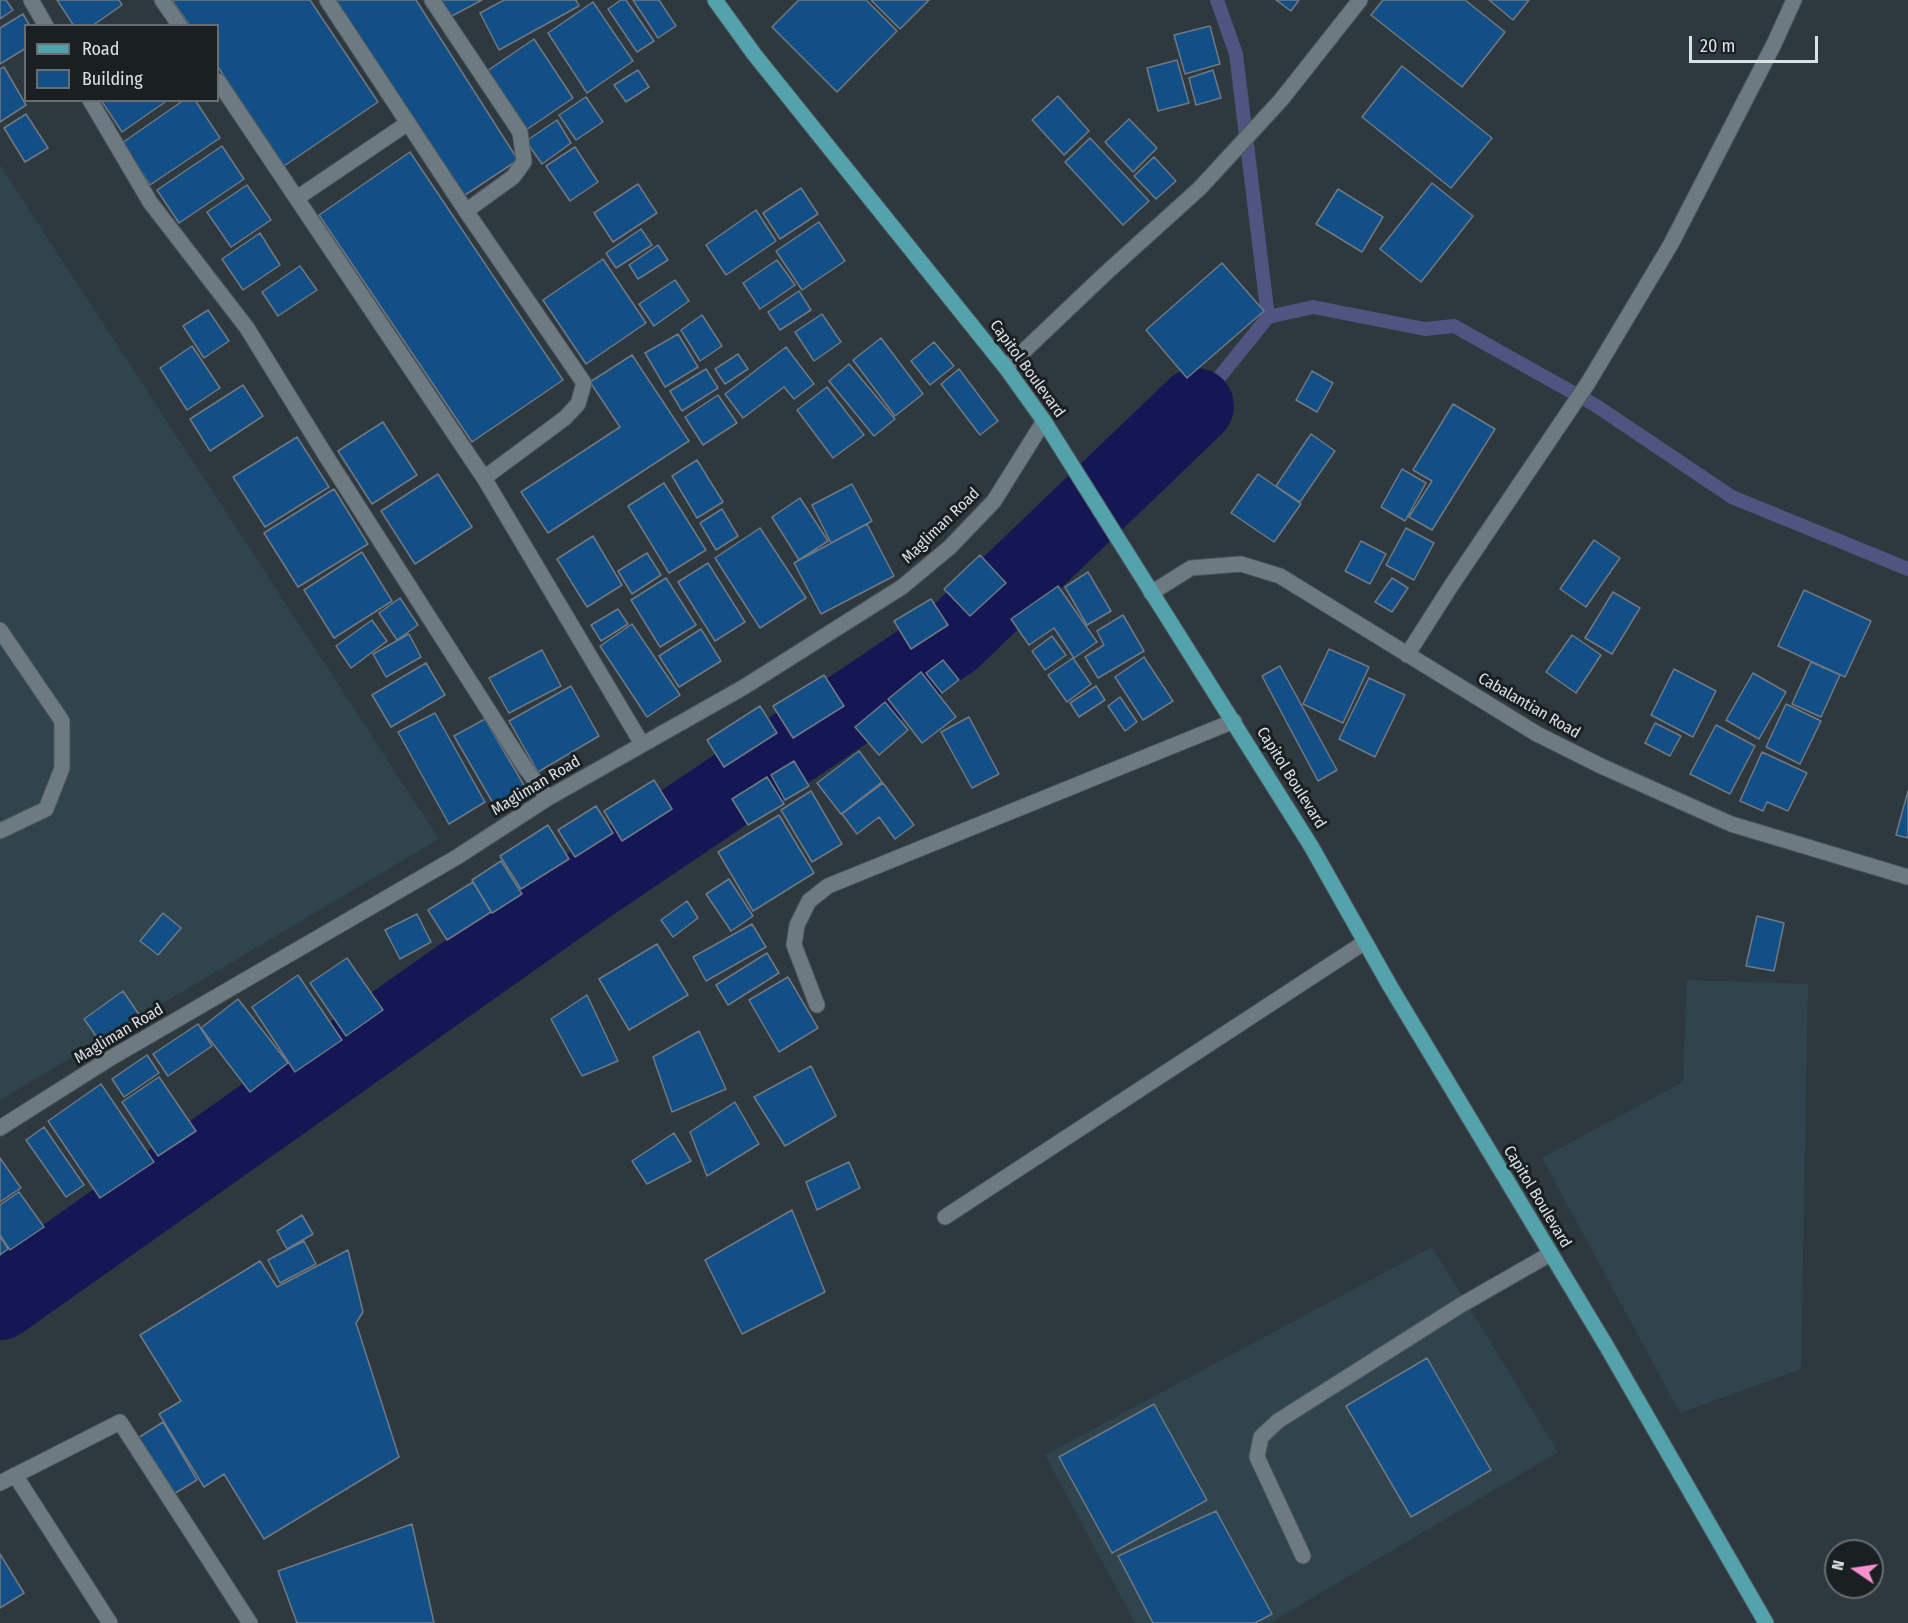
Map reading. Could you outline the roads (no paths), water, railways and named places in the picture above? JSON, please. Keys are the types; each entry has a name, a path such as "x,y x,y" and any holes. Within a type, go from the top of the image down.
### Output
{"main road":[{"name":"Capitol Boulevard","path":"715,0 754,54 1006,368 1044,421 1311,846 1365,942 1607,1347 1766,1623"}],"street":[{"path":"31,0 45,24"},
{"path":"162,0 179,24"},
{"path":"327,0 466,211 584,383 578,404 565,417 484,478"},
{"path":"432,0 520,132 524,162 513,177 466,211"},
{"path":"1006,368 1200,188 1281,100 1360,0"},
{"path":"1407,655 1451,586 1556,433 1671,244 1774,44 1794,0"},
{"path":"219,82 484,478 642,744"},
{"path":"91,102 150,202 247,328 524,766 548,798"},
{"path":"297,198 408,123"},
{"name":"Magliman Road","path":"0,1128 109,1059 457,857 548,798 744,687 902,587 950,547 994,501 1044,421"},
{"name":"Cabalantian Road","path":"1151,593 1191,568 1241,564 1280,576 1537,734 1731,824 1908,877"},
{"path":"0,630 62,721 62,768 46,809 0,831"},
{"path":"817,1005 794,945 797,925 809,901 828,886 1234,721"},
{"path":"945,1217 1365,942"},
{"path":"1303,1556 1257,1457 1261,1437 1278,1421 1461,1305 1550,1254"},
{"path":"0,1483 120,1422 250,1623"},
{"path":"15,1475 110,1623"}],"waterway":[{"path":"1217,0 1236,54 1268,317"},
{"path":"1196,406 1268,317 1313,307 1425,329 1454,326 1595,405 1732,497 1908,569"},
{"path":"0,1302 588,886 952,640 1196,406"}]}
